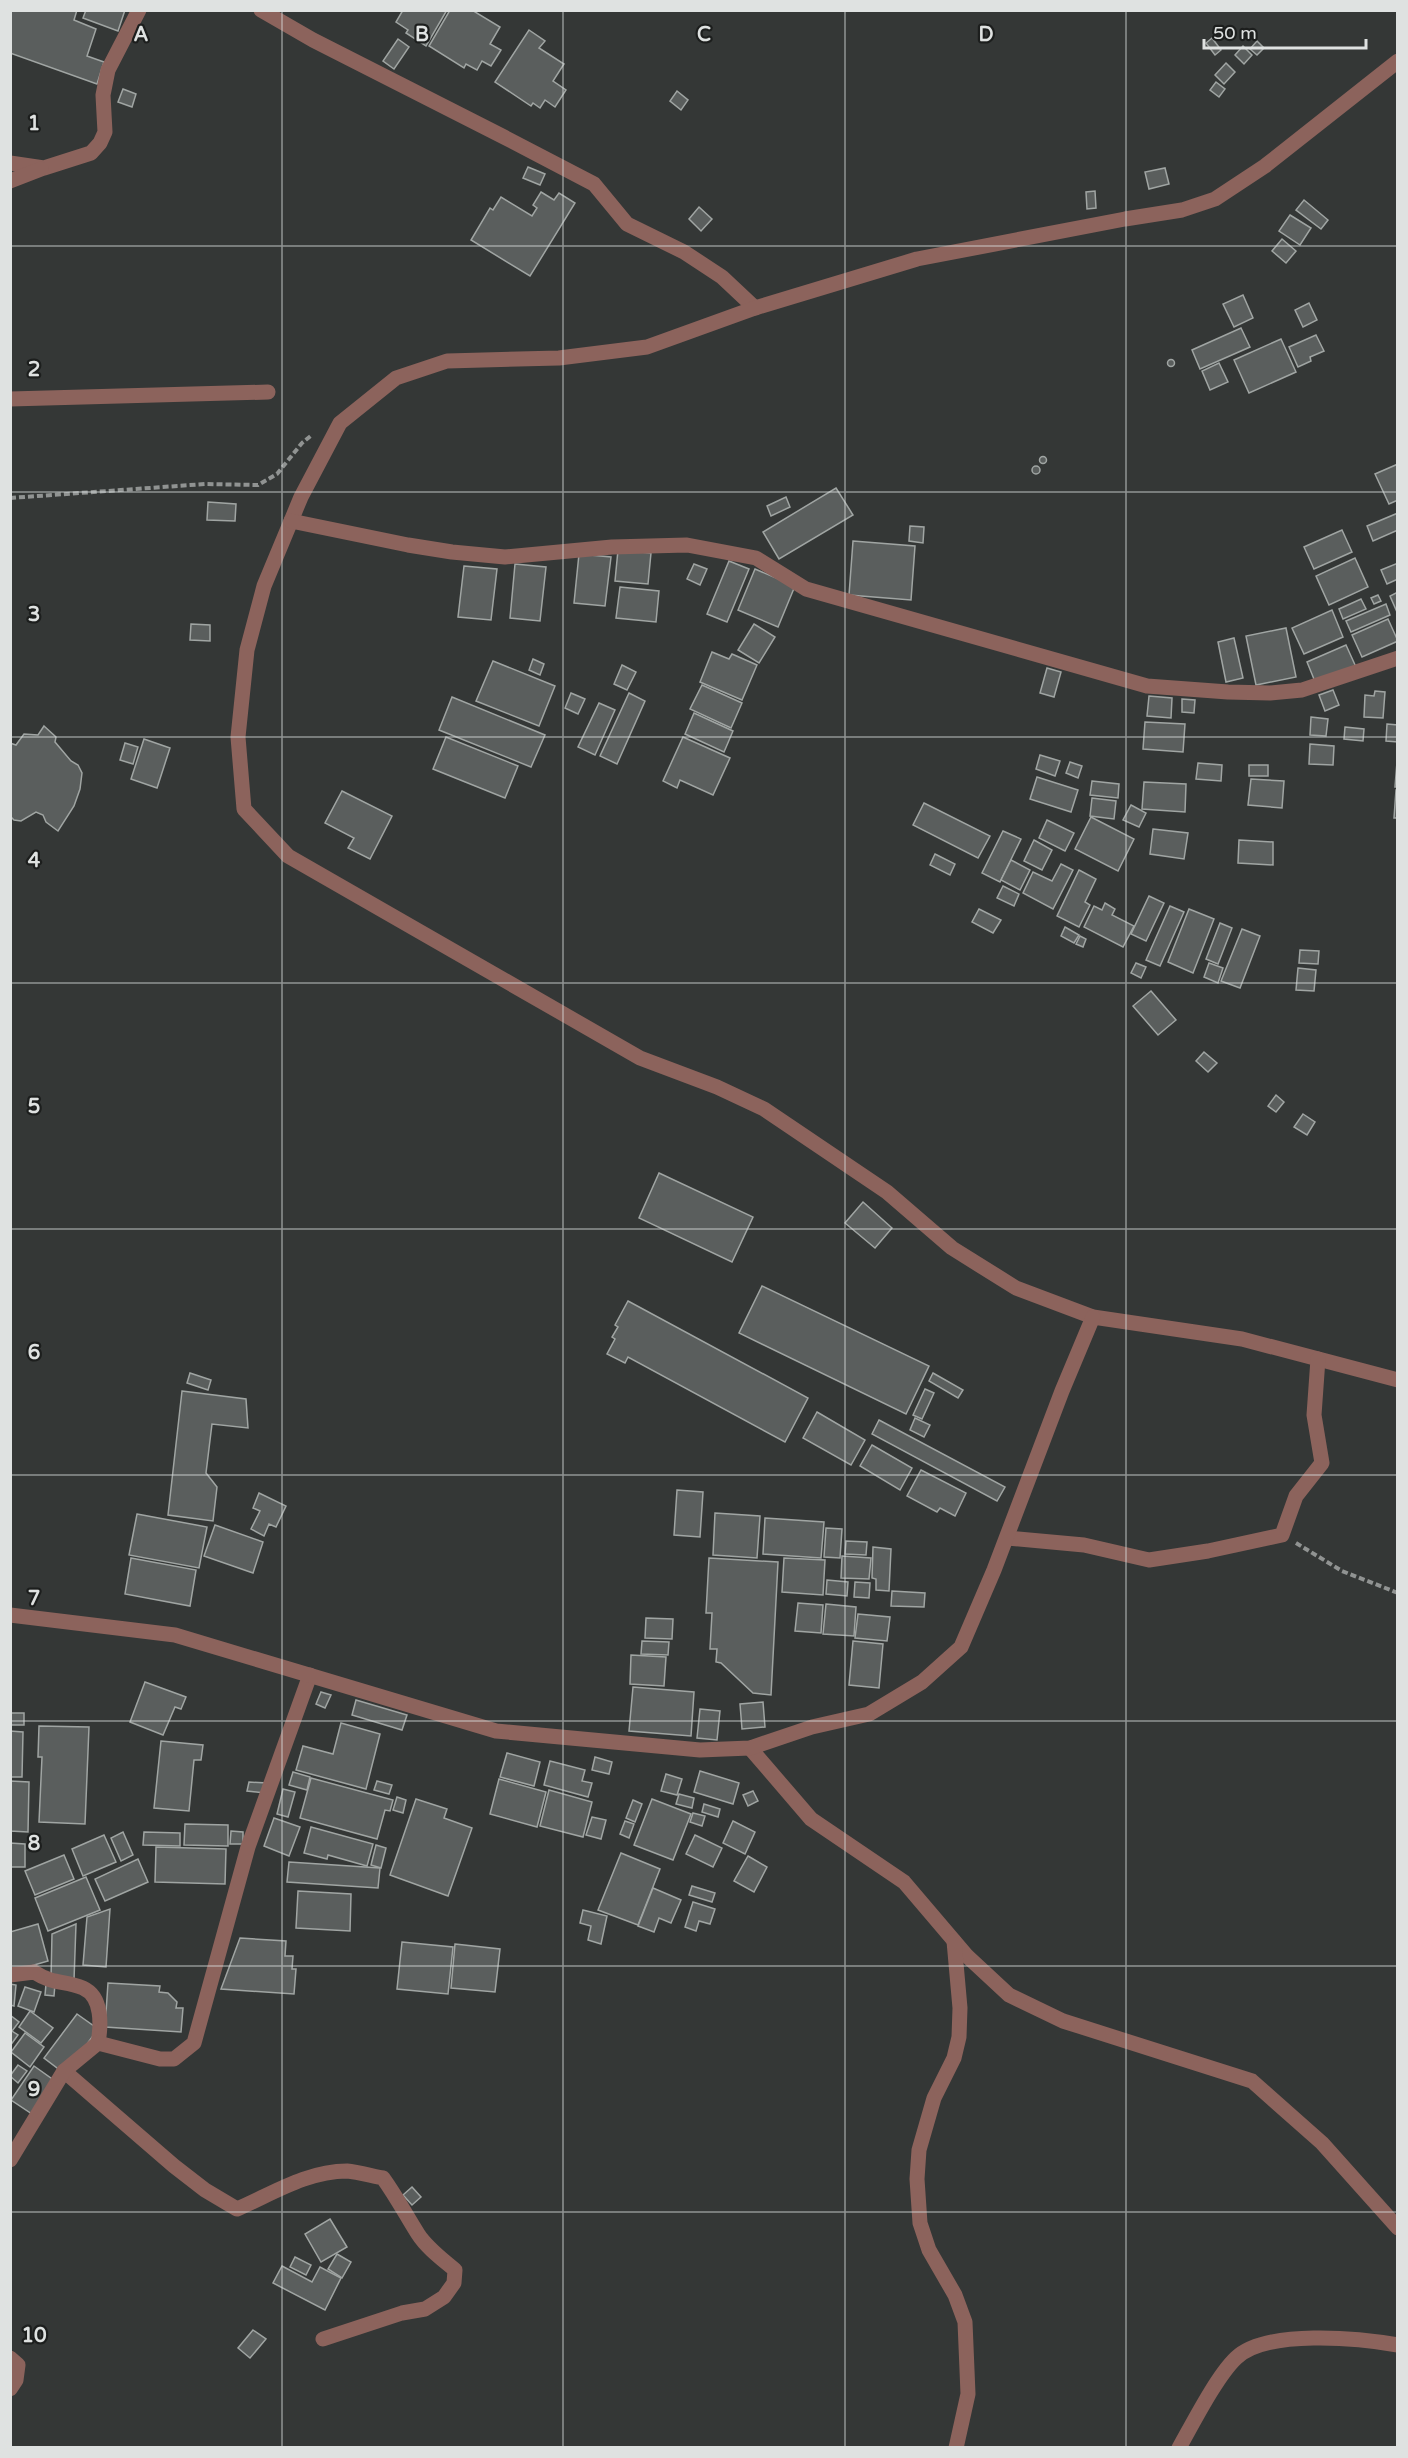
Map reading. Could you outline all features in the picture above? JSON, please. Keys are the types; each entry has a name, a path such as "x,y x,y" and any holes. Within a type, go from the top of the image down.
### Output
{"street":[{"path":"10,181 91,153 100,143 105,132 103,95 108,70 139,10"},
{"path":"261,10 313,40 594,184 627,224 693,258 722,277 755,308"},
{"path":"1398,60 1265,166 1215,199 1182,210 917,259 755,308 647,347 559,358 447,361 396,378 340,423 301,497 264,586 247,650 238,737 244,809 288,856 640,1058 717,1087 764,1109 887,1192 952,1248 1016,1288 1093,1317 1242,1339 1398,1380"},
{"path":"10,163 44,168"},
{"path":"10,399 268,392"},
{"path":"291,521 452,552 505,556 612,547 687,545 756,558 806,589 1147,686 1228,693 1302,690 1398,658"},
{"path":"10,1615 175,1635 496,1731 700,1750 750,1748 812,1727 869,1713 922,1682 961,1647 1093,1317"},
{"path":"1006,1538 1084,1545 1149,1560 1208,1551 1282,1535 1296,1496 1322,1463 1314,1415 1318,1359"},
{"path":"98,2043 160,2059 174,2059 194,2043 248,1847 310,1675"},
{"path":"750,1748 811,1819 904,1882 954,1941 1009,1995 1063,2021 1252,2081 1322,2143 1398,2228"},
{"path":"954,1941 959,2037 954,2058 934,2098 919,2150 917,2179 920,2223 929,2250 955,2295 965,2322 968,2394 956,2448"},
{"path":"10,1976 34,1972 48,1981 85,1988 96,2001 101,2024 98,2043 64,2071 10,2160"},
{"path":"64,2071 174,2166 237,2209 286,2186 326,2173 348,2171 383,2178 409,2215 418,2235 436,2255 455,2270 454,2283 444,2297 425,2309 402,2313 323,2339"},
{"path":"1179,2448 1237,2356 1263,2343 1331,2337 1398,2345"},
{"path":"10,2358 18,2365 16,2380 10,2389"}],"path":[{"path":"10,498 205,484 258,485 277,474 302,442 319,429 340,423"},
{"path":"1282,1535 1342,1571 1398,1593"}],"building":[{"path":"10,10 77,10 74,20 96,29 87,56 104,62 97,84 10,53"},
{"path":"86,10 125,10 118,31 83,18"},
{"path":"403,10 447,10 426,46 406,33 408,30 396,22"},
{"path":"450,10 476,10 475,12 500,27 490,44 501,50 491,66 482,61 477,70 466,64 464,68 429,46"},
{"path":"529,30 545,41 539,48 564,64 553,81 566,90 555,107 545,100 540,108 533,103 531,106 495,82"},
{"path":"1212,38 1221,50 1215,55 1206,43"},
{"path":"398,39 409,47 394,69 383,61"},
{"path":"1257,41 1264,48 1257,55 1250,49"},
{"path":"1243,46 1252,55 1244,64 1235,55"},
{"path":"1226,63 1235,72 1224,84 1215,75"},
{"path":"1216,82 1225,89 1219,97 1210,90"},
{"path":"123,89 136,94 132,107 118,102"},
{"path":"677,91 688,100 681,110 670,101"},
{"path":"528,167 545,174 540,185 523,178"},
{"path":"1165,168 1169,184 1149,189 1145,172"},
{"path":"1095,191 1096,208 1087,209 1086,192"},
{"path":"541,192 554,200 559,193 575,203 530,276 471,240 490,208 493,210 501,197 532,216 537,208 533,205"},
{"path":"1304,200 1328,220 1321,229 1296,210"},
{"path":"699,207 712,219 701,231 689,219"},
{"path":"1290,215 1311,228 1300,245 1279,231"},
{"path":"1282,239 1296,251 1286,263 1272,251"},
{"path":"1243,295 1253,318 1234,327 1223,304"},
{"path":"1309,303 1317,320 1303,327 1295,310"},
{"path":"1241,328 1250,347 1200,369 1192,350"},
{"path":"1316,335 1324,351 1310,357 1311,361 1298,367 1289,347"},
{"path":"1281,339 1296,372 1249,393 1234,360"},
{"path":"1171,359 1175,363 1171,367 1167,363"},
{"path":"1219,363 1228,382 1210,390 1202,371"},
{"path":"1043,456 1047,460 1043,464 1039,460"},
{"path":"1398,464 1398,500 1389,504 1375,474"},
{"path":"1036,466 1040,470 1036,474 1032,470"},
{"path":"836,488 853,515 779,559 763,532"},
{"path":"786,497 790,507 771,516 767,506"},
{"path":"208,502 236,504 235,521 207,520"},
{"path":"1398,513 1398,530 1373,541 1367,526"},
{"path":"910,526 924,527 923,543 909,541"},
{"path":"1342,530 1352,552 1314,569 1304,547"},
{"path":"853,541 915,546 911,600 849,595"},
{"path":"618,550 651,553 648,584 615,581"},
{"path":"579,554 611,557 605,606 574,603"},
{"path":"1355,558 1368,587 1329,605 1316,576"},
{"path":"729,561 749,569 727,622 707,614"},
{"path":"1398,563 1398,579 1387,584 1381,570"},
{"path":"515,564 546,567 540,621 510,618"},
{"path":"694,564 707,569 700,585 687,579"},
{"path":"464,566 497,569 491,620 458,617"},
{"path":"755,569 795,586 778,627 738,610"},
{"path":"620,587 659,591 656,622 616,618"},
{"path":"1398,592 1398,612 1397,612 1390,596"},
{"path":"1378,595 1381,601 1374,604 1371,598"},
{"path":"1361,599 1366,609 1343,619 1339,609"},
{"path":"1386,604 1390,615 1351,632 1346,621"},
{"path":"1332,610 1343,637 1304,654 1292,628"},
{"path":"1388,619 1398,641 1362,657 1352,635"},
{"path":"191,624 210,625 210,641 190,640"},
{"path":"754,624 775,637 759,663 738,650"},
{"path":"1286,628 1296,677 1256,685 1246,636"},
{"path":"1234,638 1243,678 1226,682 1218,642"},
{"path":"1346,645 1356,667 1316,684 1307,662"},
{"path":"712,652 729,659 732,654 757,665 742,700 700,682"},
{"path":"533,659 544,664 540,675 529,670"},
{"path":"493,661 555,686 539,726 476,701"},
{"path":"622,665 636,672 627,690 614,684"},
{"path":"1047,668 1061,672 1054,697 1040,693"},
{"path":"702,685 742,703 731,728 690,709"},
{"path":"1333,690 1339,705 1325,711 1319,695"},
{"path":"1375,691 1385,692 1383,718 1364,717 1365,695 1374,696"},
{"path":"571,693 585,699 578,714 565,708"},
{"path":"629,693 645,701 617,764 600,756"},
{"path":"1149,696 1172,698 1171,718 1147,716"},
{"path":"452,697 545,735 531,767 439,730"},
{"path":"1182,699 1195,700 1194,713 1182,712"},
{"path":"599,703 615,710 595,755 578,747"},
{"path":"694,713 733,731 724,752 685,734"},
{"path":"1311,717 1328,719 1326,736 1310,735"},
{"path":"1145,722 1185,724 1183,752 1143,749"},
{"path":"1387,724 1398,725 1398,742 1386,741"},
{"path":"44,726 56,737 55,742 71,761 78,765 82,773 80,789 74,806 58,831 46,822 43,815 36,812 21,821 14,820 10,816 10,743 16,745 24,734 38,735"},
{"path":"1345,727 1364,729 1363,741 1344,739"},
{"path":"446,737 518,766 505,798 433,769"},
{"path":"683,737 730,758 713,795 680,780 677,788 663,781"},
{"path":"144,739 170,748 157,788 131,779"},
{"path":"125,743 138,747 133,764 120,760"},
{"path":"1310,744 1334,746 1333,765 1309,764"},
{"path":"1040,755 1060,761 1055,776 1036,769"},
{"path":"1070,762 1082,766 1078,778 1066,773"},
{"path":"1397,762 1398,787 1395,787"},
{"path":"1198,763 1222,765 1221,781 1196,779"},
{"path":"1249,765 1268,765 1268,776 1249,776"},
{"path":"1037,777 1078,790 1071,812 1030,799"},
{"path":"1251,779 1284,781 1282,808 1248,805"},
{"path":"1092,781 1119,784 1118,798 1090,795"},
{"path":"1144,782 1186,784 1185,812 1142,809"},
{"path":"1396,790 1398,790 1398,818 1394,818"},
{"path":"342,791 392,816 370,859 348,848 354,838 325,823"},
{"path":"1092,798 1116,801 1114,819 1090,816"},
{"path":"924,803 990,836 978,858 913,825"},
{"path":"1131,805 1146,813 1139,827 1123,820"},
{"path":"1091,817 1134,839 1118,871 1075,849"},
{"path":"1047,820 1074,833 1065,851 1039,838"},
{"path":"1153,829 1188,833 1184,859 1150,854"},
{"path":"1003,831 1021,839 1000,882 982,873"},
{"path":"1034,840 1052,850 1042,870 1024,861"},
{"path":"1239,840 1273,842 1273,865 1238,863"},
{"path":"935,854 955,864 950,875 930,865"},
{"path":"1011,860 1030,870 1020,890 1001,880"},
{"path":"1061,864 1073,870 1053,909 1023,893 1033,872 1052,881"},
{"path":"1079,870 1096,879 1085,902 1090,905 1079,927 1057,916"},
{"path":"1003,886 1019,894 1014,906 997,898"},
{"path":"1149,896 1164,903 1146,941 1131,934"},
{"path":"1105,903 1115,909 1112,915 1134,926 1123,947 1084,927 1094,906 1102,910"},
{"path":"1170,906 1184,912 1160,966 1146,960"},
{"path":"979,909 1001,920 993,933 972,922"},
{"path":"1189,909 1214,919 1193,973 1168,962"},
{"path":"1220,923 1232,928 1218,964 1206,959"},
{"path":"1065,927 1079,935 1074,943 1061,936"},
{"path":"1242,929 1260,936 1240,988 1221,981"},
{"path":"1080,936 1086,939 1083,947 1076,944"},
{"path":"1300,950 1319,951 1318,964 1299,963"},
{"path":"1136,963 1146,967 1141,978 1131,973"},
{"path":"1209,963 1223,968 1218,983 1204,977"},
{"path":"1298,968 1316,970 1314,991 1296,990"},
{"path":"1151,991 1176,1020 1158,1035 1133,1006"},
{"path":"1204,1052 1217,1063 1208,1072 1196,1061"},
{"path":"1276,1095 1284,1102 1276,1112 1268,1106"},
{"path":"1303,1114 1315,1122 1307,1135 1294,1127"},
{"path":"659,1173 753,1217 732,1262 639,1218"},
{"path":"863,1202 892,1228 875,1248 845,1223"},
{"path":"762,1286 929,1366 906,1414 739,1333"},
{"path":"628,1301 808,1398 785,1442 628,1357 625,1363 607,1354 615,1339 612,1337 618,1327 615,1325"},
{"path":"190,1373 211,1380 208,1390 187,1383"},
{"path":"933,1373 963,1390 958,1398 929,1381"},
{"path":"925,1389 934,1393 922,1419 913,1415"},
{"path":"182,1391 246,1399 248,1428 212,1424 206,1473 217,1487 213,1521 168,1515"},
{"path":"817,1412 865,1440 851,1465 803,1438"},
{"path":"915,1418 930,1425 924,1437 910,1430"},
{"path":"879,1420 1005,1487 997,1501 872,1434"},
{"path":"872,1445 912,1468 900,1490 860,1466"},
{"path":"921,1470 966,1493 955,1516 940,1508 937,1512 907,1496"},
{"path":"677,1490 703,1492 700,1537 674,1535"},
{"path":"259,1493 286,1506 276,1527 269,1524 264,1536 251,1529 260,1511 253,1508"},
{"path":"715,1513 760,1516 757,1558 713,1555"},
{"path":"137,1514 207,1527 199,1568 129,1555"},
{"path":"765,1518 824,1522 821,1558 763,1554"},
{"path":"215,1525 263,1542 253,1573 204,1556"},
{"path":"826,1528 842,1529 840,1558 824,1557"},
{"path":"846,1541 867,1542 866,1555 845,1554"},
{"path":"873,1547 891,1549 889,1591 876,1590 876,1579 872,1578"},
{"path":"842,1556 871,1558 869,1579 841,1578"},
{"path":"131,1558 196,1570 190,1606 125,1594"},
{"path":"709,1558 778,1562 771,1695 753,1693 721,1663 716,1662 717,1649 710,1649 712,1613 706,1613"},
{"path":"784,1558 825,1560 823,1595 782,1592"},
{"path":"827,1580 848,1582 847,1596 826,1594"},
{"path":"855,1582 870,1583 869,1598 854,1597"},
{"path":"892,1591 925,1593 924,1607 891,1606"},
{"path":"798,1603 823,1605 821,1633 795,1631"},
{"path":"826,1604 856,1607 854,1636 823,1634"},
{"path":"858,1614 890,1617 887,1641 855,1638"},
{"path":"646,1618 673,1619 672,1639 645,1638"},
{"path":"642,1641 669,1642 668,1655 641,1654"},
{"path":"853,1641 883,1644 879,1688 849,1685"},
{"path":"631,1655 666,1657 664,1686 630,1684"},
{"path":"145,1682 186,1697 181,1709 175,1707 163,1735 130,1722"},
{"path":"633,1687 694,1692 691,1736 629,1731"},
{"path":"321,1692 331,1695 325,1708 316,1704"},
{"path":"356,1700 407,1715 402,1730 352,1715"},
{"path":"763,1702 765,1727 742,1729 740,1704"},
{"path":"700,1709 720,1711 717,1740 697,1738"},
{"path":"10,1713 24,1713 24,1725 10,1725"},
{"path":"341,1723 380,1734 366,1789 296,1770 303,1746 333,1754"},
{"path":"39,1726 89,1727 85,1824 39,1822 42,1757 38,1757"},
{"path":"10,1731 23,1732 22,1777 10,1777"},
{"path":"161,1741 203,1745 201,1760 194,1760 189,1811 154,1808"},
{"path":"507,1753 540,1762 534,1786 500,1777"},
{"path":"595,1757 612,1762 609,1774 592,1770"},
{"path":"550,1761 585,1770 582,1781 592,1783 588,1797 544,1785"},
{"path":"700,1771 739,1783 733,1804 694,1792"},
{"path":"293,1772 310,1777 307,1790 289,1785"},
{"path":"666,1774 682,1779 677,1795 661,1791"},
{"path":"311,1778 393,1800 390,1811 385,1810 377,1839 300,1818"},
{"path":"499,1779 546,1792 537,1827 490,1814"},
{"path":"10,1781 29,1782 28,1832 10,1831"},
{"path":"377,1781 392,1785 389,1794 374,1790"},
{"path":"249,1782 267,1783 265,1793 247,1791"},
{"path":"283,1789 295,1792 288,1817 277,1814"},
{"path":"549,1790 592,1802 583,1837 540,1826"},
{"path":"753,1791 758,1801 748,1806 743,1795"},
{"path":"679,1794 694,1798 692,1808 676,1804"},
{"path":"397,1797 406,1800 403,1813 393,1810"},
{"path":"416,1799 447,1809 444,1818 472,1828 448,1896 390,1875"},
{"path":"652,1799 691,1814 673,1860 634,1845"},
{"path":"633,1800 642,1804 635,1822 626,1818"},
{"path":"704,1804 720,1809 718,1817 702,1812"},
{"path":"693,1813 705,1816 702,1826 690,1822"},
{"path":"592,1817 606,1820 601,1839 586,1835"},
{"path":"274,1818 300,1827 289,1856 264,1846"},
{"path":"625,1821 634,1824 629,1838 620,1834"},
{"path":"733,1821 755,1832 745,1854 723,1843"},
{"path":"185,1824 228,1825 228,1846 184,1845"},
{"path":"311,1827 373,1844 367,1866 328,1855 327,1859 304,1853"},
{"path":"231,1831 243,1832 243,1844 230,1844"},
{"path":"123,1832 133,1855 121,1861 111,1838"},
{"path":"144,1832 180,1833 180,1846 143,1845"},
{"path":"104,1835 116,1862 83,1876 72,1849"},
{"path":"695,1835 722,1848 713,1867 686,1854"},
{"path":"10,1843 25,1844 25,1867 10,1867"},
{"path":"376,1845 386,1848 381,1868 371,1865"},
{"path":"156,1847 226,1849 225,1884 155,1882"},
{"path":"621,1853 660,1869 638,1925 598,1910"},
{"path":"64,1855 74,1879 35,1895 25,1871"},
{"path":"748,1856 767,1867 754,1892 734,1881"},
{"path":"138,1859 148,1882 105,1901 95,1879"},
{"path":"289,1862 380,1868 378,1888 287,1882"},
{"path":"86,1877 100,1910 48,1931 35,1898"},
{"path":"692,1886 715,1893 712,1902 689,1895"},
{"path":"653,1888 681,1900 671,1923 659,1918 654,1932 638,1926"},
{"path":"298,1891 351,1894 350,1931 296,1928"},
{"path":"693,1902 715,1909 710,1924 699,1921 696,1931 685,1927"},
{"path":"110,1909 106,1967 83,1965 87,1917"},
{"path":"583,1910 607,1916 601,1944 588,1940 591,1926 580,1923"},
{"path":"38,1924 48,1961 10,1972 10,1932"},
{"path":"76,1924 74,1980 51,1979 52,1934"},
{"path":"240,1938 286,1941 285,1956 293,1956 292,1969 296,1969 294,1994 221,1989"},
{"path":"402,1942 453,1947 448,1994 397,1989"},
{"path":"455,1944 500,1949 495,1992 451,1988"},
{"path":"108,1983 160,1986 159,1992 168,1993 177,2002 176,2008 183,2008 181,2032 105,2027"},
{"path":"10,1984 16,1985 14,2006 10,2005"},
{"path":"46,1984 55,1984 54,1996 45,1995"},
{"path":"25,1987 41,1992 34,2012 18,2006"},
{"path":"30,2011 53,2028 41,2043 19,2027"},
{"path":"77,2014 98,2029 65,2074 44,2058"},
{"path":"10,2015 19,2022 12,2031 18,2035 10,2046"},
{"path":"25,2033 44,2047 30,2067 11,2052"},
{"path":"18,2065 27,2071 18,2083 10,2076"},
{"path":"34,2066 55,2081 32,2114 11,2100"},
{"path":"412,2187 421,2197 412,2205 403,2195"},
{"path":"330,2219 347,2247 321,2262 305,2234"},
{"path":"337,2254 351,2262 342,2278 328,2269"},
{"path":"295,2257 311,2265 306,2275 290,2267"},
{"path":"282,2266 312,2282 320,2267 341,2278 325,2310 273,2283"},
{"path":"253,2330 266,2339 250,2358 238,2348"}]}
